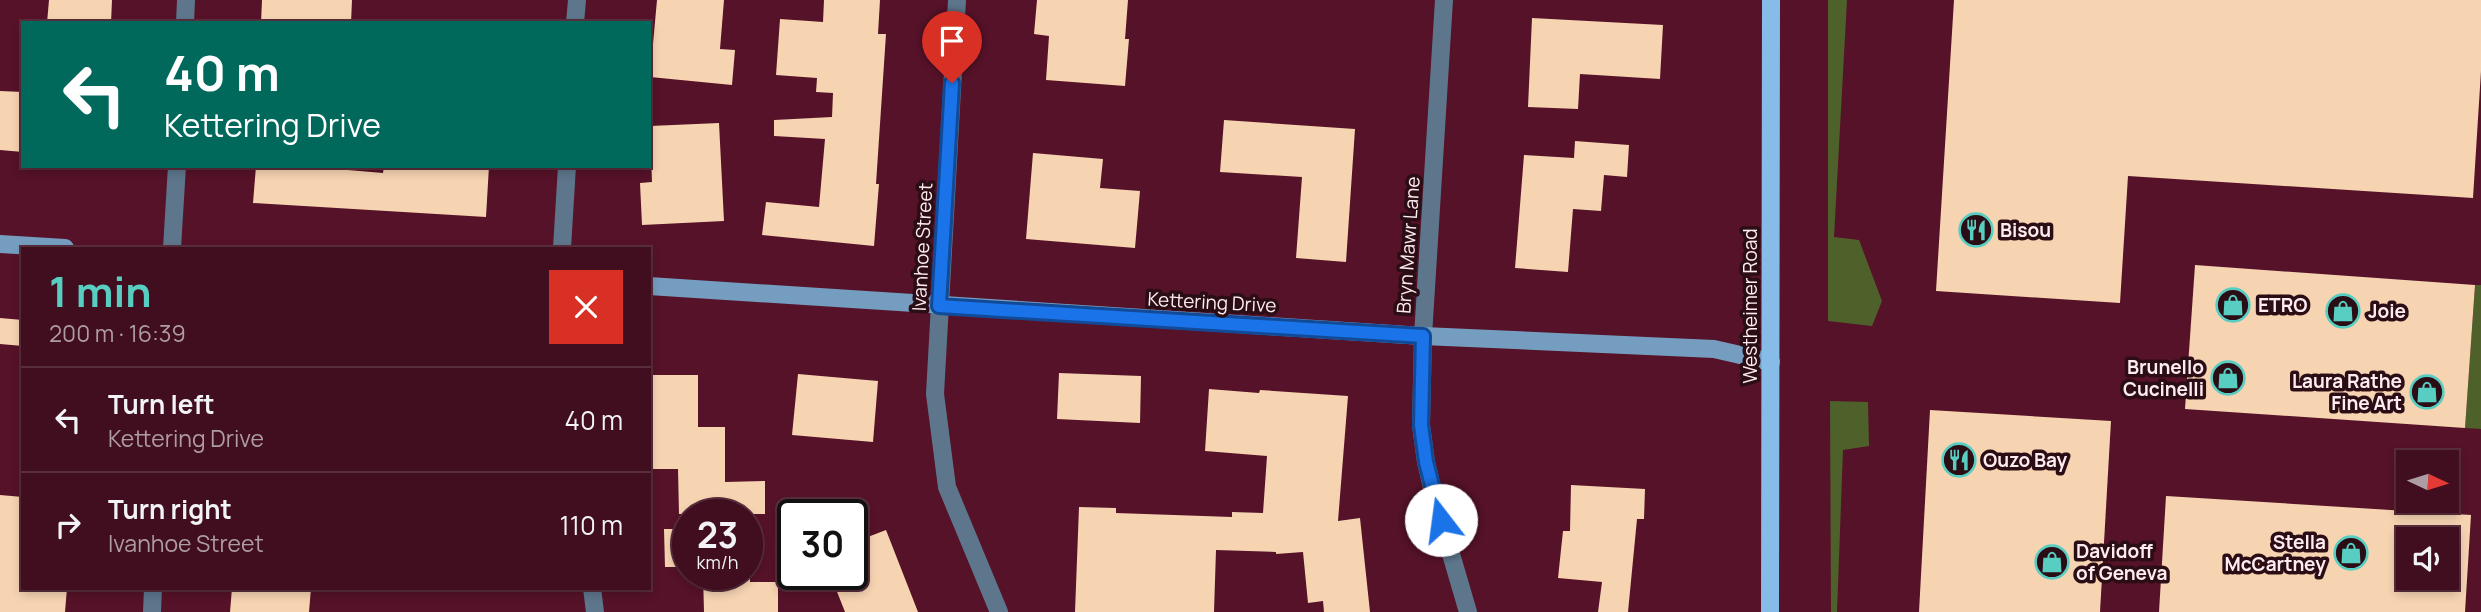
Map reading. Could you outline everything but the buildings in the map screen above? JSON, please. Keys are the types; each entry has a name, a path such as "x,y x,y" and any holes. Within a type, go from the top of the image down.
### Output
{"main road":[{"name":"Westheimer Road","path":"1770,612 1771,0"}],"street":[{"path":"185,21 186,0"},
{"path":"575,21 577,0"},
{"name":"Ivanhoe Street","path":"957,0 935,394 947,487 999,612"},
{"name":"Bryn Mawr Lane","path":"1444,0 1423,336 1421,425 1426,462 1468,612"},
{"path":"172,247 177,168"},
{"path":"562,247 567,168"},
{"path":"0,244 49,247"},
{"name":"Kettering Drive","path":"651,286 1423,336 1714,349 1771,362"},
{"path":"152,612 153,590"},
{"path":"592,590 595,612"}],"green space":[{"path":"1828,0 1847,0 1834,237 1859,240 1882,301 1872,326 1828,321"},
{"path":"2475,285 2481,285 2481,429 2465,428"},
{"path":"1830,401 1868,402 1869,446 1843,450 1837,612 1831,612"}],"place":[{"name":"Bisou","path":"1976,230"},
{"name":"ETRO","path":"2233,305"},
{"name":"Joie","path":"2343,311"},
{"name":"Brunello Cucinelli","path":"2228,378"},
{"name":"Laura Rathe Fine Art","path":"2427,392"},
{"name":"Ouzo Bay","path":"1959,460"},
{"name":"Stella McCartney","path":"2351,553"},
{"name":"Davidoff of Geneva","path":"2052,562"}],"route":[{"path":"952,83 939,306 1423,336 1421,425 1426,462 1441,520"}]}
